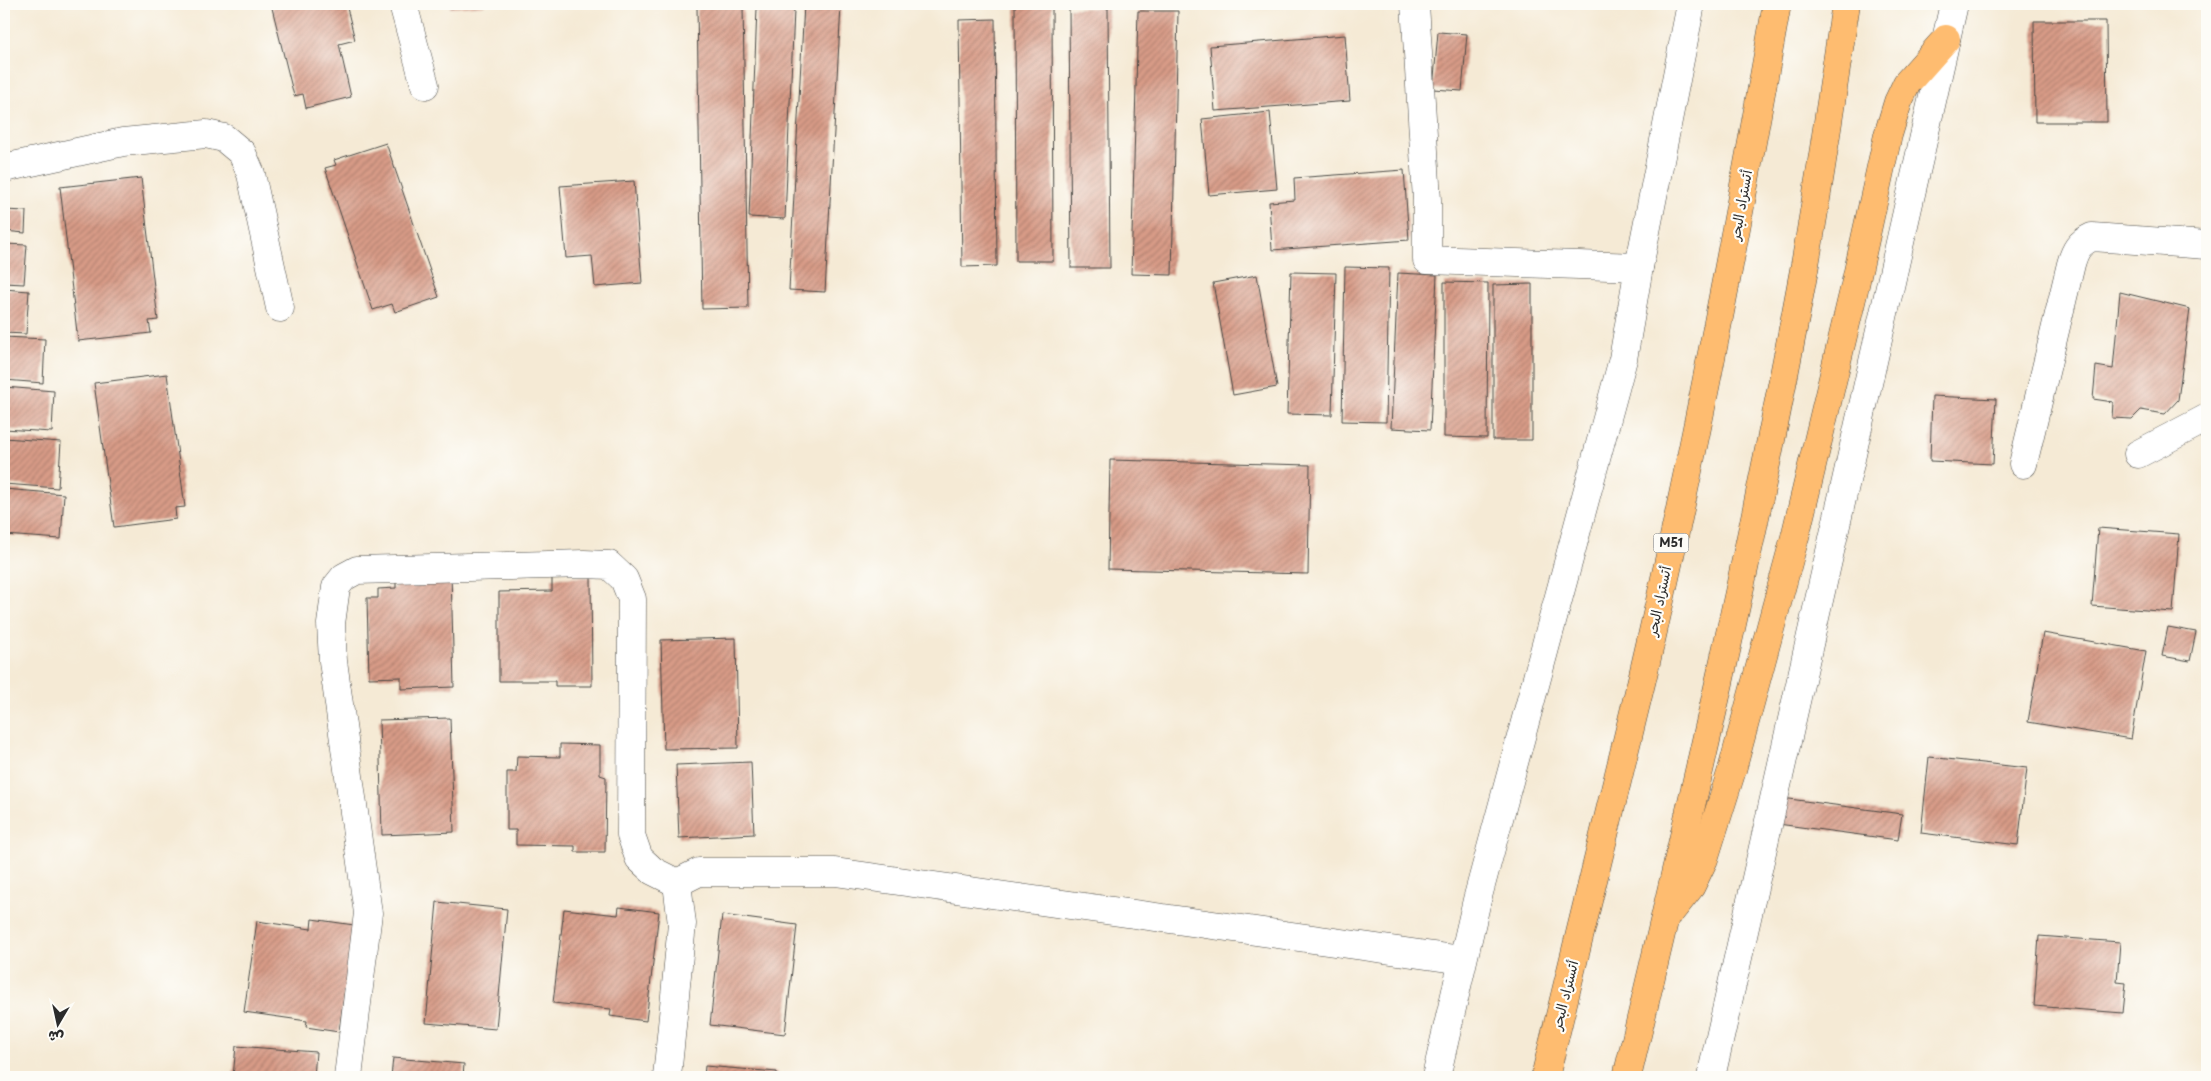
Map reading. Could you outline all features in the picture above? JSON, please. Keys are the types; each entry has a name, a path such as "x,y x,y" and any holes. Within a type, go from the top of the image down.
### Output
{"highway":[{"name":"أتستراد البحر","path":"1545,1077 1643,673 1732,255 1777,4"},
{"path":"1627,1077 1665,919 1764,469 1804,268 1846,4"},
{"path":"1665,919 1691,886 1704,859 1732,770 1795,537 1851,303 1888,134 1898,102 1907,83 1946,39"}],"street":[{"path":"403,4 425,85"},
{"path":"1415,4 1428,200 1427,260 1639,267"},
{"path":"1436,1077 1476,900 1623,359 1639,267 1691,4"},
{"path":"1711,1077 1954,4"},
{"path":"4,168 123,142 206,134 224,138 242,154 251,174 280,308"},
{"path":"2023,464 2071,264 2075,251 2082,241 2092,237 2207,245"},
{"path":"2138,454 2207,418"},
{"path":"348,1077 368,913 333,661 332,608 336,587 344,577 357,570 609,565 624,579 632,599 632,834 639,858 653,871 677,883"},
{"path":"677,883 699,872 835,872 1462,960"},
{"path":"667,1077 682,924 677,883"}],"building":[{"path":"271,4 346,4 355,40 339,44 351,97 306,108 303,94 294,96"},
{"path":"450,4 485,4 485,5 450,8"},
{"path":"804,4 841,6 825,292 789,290"},
{"path":"1015,4 1052,4 1053,261 1016,261"},
{"path":"743,6 748,308 702,309 697,7"},
{"path":"757,8 794,10 785,219 749,217"},
{"path":"1069,8 1108,8 1110,268 1071,268"},
{"path":"1138,11 1178,11 1172,275 1131,274"},
{"path":"995,19 997,266 962,267 959,20"},
{"path":"2034,21 2106,21 2107,122 2035,122"},
{"path":"1438,32 1467,34 1462,91 1433,89"},
{"path":"1345,35 1350,101 1215,111 1210,46"},
{"path":"1270,112 1277,189 1209,195 1202,119"},
{"path":"386,143 439,297 395,312 392,304 373,310 325,168 336,165 334,160"},
{"path":"1404,170 1409,240 1272,250 1269,202 1295,200 1294,178"},
{"path":"141,178 158,320 149,321 151,333 78,341 60,187"},
{"path":"634,181 642,283 595,287 592,256 566,258 560,186"},
{"path":"4,210 26,211 25,233 4,231"},
{"path":"4,244 27,245 24,284 4,283"},
{"path":"1345,267 1389,268 1386,422 1342,421"},
{"path":"1291,272 1336,273 1332,415 1287,414"},
{"path":"1398,273 1437,275 1430,430 1391,428"},
{"path":"1257,275 1277,387 1233,395 1213,283"},
{"path":"1444,282 1488,283 1487,438 1444,437"},
{"path":"1532,284 1532,440 1493,440 1493,285"},
{"path":"4,289 29,291 26,334 4,333"},
{"path":"2120,292 2190,309 2178,400 2165,414 2141,410 2132,419 2112,418 2113,402 2093,399 2096,366 2113,369"},
{"path":"4,337 45,339 43,383 4,380"},
{"path":"167,374 185,507 175,508 176,519 114,527 94,383"},
{"path":"4,387 54,391 52,432 4,429"},
{"path":"1932,396 1996,399 1993,464 1930,461"},
{"path":"4,438 61,442 58,488 4,484"},
{"path":"1110,460 1310,465 1308,574 1108,569"},
{"path":"4,489 64,494 61,539 4,535"},
{"path":"2098,528 2179,534 2173,612 2092,606"},
{"path":"451,573 454,687 401,689 401,677 369,678 367,598 378,598 378,589 396,588 396,574"},
{"path":"591,577 592,686 555,686 555,681 499,681 499,592 552,591 552,578"},
{"path":"2168,627 2196,632 2190,661 2162,656"},
{"path":"2043,633 2146,651 2131,739 2028,722"},
{"path":"736,638 738,748 664,749 661,640"},
{"path":"450,718 454,832 382,835 379,720"},
{"path":"560,744 600,745 600,775 606,777 605,852 575,852 575,846 516,845 516,830 507,830 507,772 516,772 517,756 560,757"},
{"path":"1929,757 2027,768 2018,845 1921,833"},
{"path":"751,762 754,834 679,838 676,765"},
{"path":"1782,798 1902,814 1898,840 1778,824"},
{"path":"437,902 507,909 496,1029 426,1023"},
{"path":"619,907 659,912 646,1021 610,1016 611,1009 553,1003 564,909 618,915"},
{"path":"722,915 797,925 785,1034 710,1025"},
{"path":"312,919 354,925 339,1032 306,1027 307,1021 244,1012 257,921 311,929"},
{"path":"2039,936 2120,942 2117,982 2126,983 2123,1013 2034,1006"},
{"path":"236,1046 316,1052 314,1077 233,1077"},
{"path":"393,1058 464,1064 463,1077 391,1077"},
{"path":"705,1066 777,1072 777,1077 704,1077"}]}
